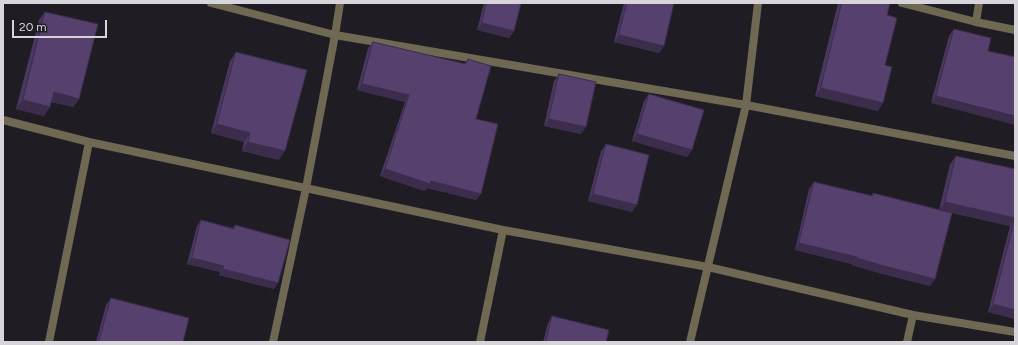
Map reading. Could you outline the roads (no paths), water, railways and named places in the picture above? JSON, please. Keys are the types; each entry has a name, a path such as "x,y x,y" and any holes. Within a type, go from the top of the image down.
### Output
{"street":[{"path":"211,3 335,35 746,105 1015,156"},
{"path":"273,342 306,188 340,3"},
{"path":"690,342 746,105 758,3"},
{"path":"902,3 976,22 1015,30"},
{"path":"976,22 979,3"},
{"path":"3,120 89,142 503,230 708,267 913,315 1015,332"},
{"path":"49,342 89,142"},
{"path":"480,342 503,230"},
{"path":"907,342 913,315"}]}
